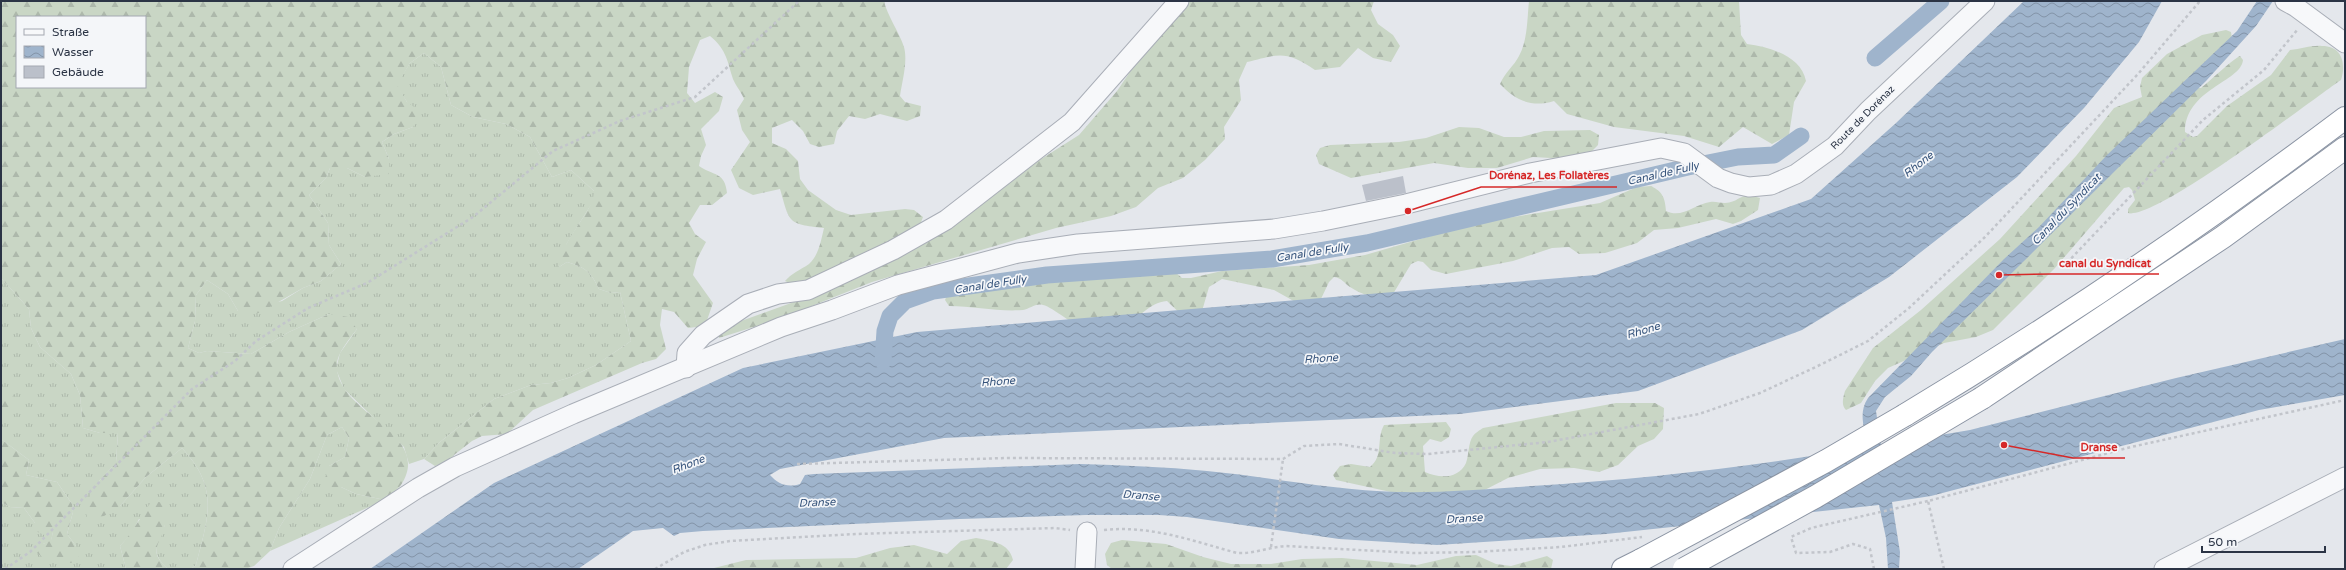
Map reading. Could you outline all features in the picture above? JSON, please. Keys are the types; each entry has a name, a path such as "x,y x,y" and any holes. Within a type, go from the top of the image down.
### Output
{"highway":[{"path":"1632,564 1826,461 1977,372 2139,266 2245,192 2345,118"},
{"path":"1684,569 1821,493 1982,398 2223,238 2345,148"}],"street":[{"path":"293,569 418,488 455,467 573,414 686,368 687,353 703,335 748,304 778,294 808,290 893,250 946,220 1072,122 1179,1"},
{"name":"Route de Dorénaz","path":"686,368 781,326 832,310 898,285 1018,253 1078,244 1274,229 1356,215 1530,173 1649,149 1668,148 1684,153 1718,178 1739,185 1761,187 1782,181 1811,164 1835,146 1868,111 1985,1"},
{"path":"2288,2 2309,8 2345,43"},
{"path":"2164,569 2345,477"},
{"path":"1085,569 1087,541"}],"path":[{"path":"5,569 30,552 192,389 235,361 256,341 308,308 367,283 473,217 553,151 620,121 695,97 799,1"},
{"path":"797,464 1008,458 1283,459 1304,446 1339,444 1395,453 1428,454 1548,442 1699,414 1760,393 1868,341 1909,308 1985,237 2138,74 2200,1"},
{"path":"2063,267 2203,120 2264,70 2297,32 2309,8"},
{"path":"1874,569 1870,549 1853,544 1830,552 1796,554 1791,537 1811,528 1928,501 2131,447 2345,400"},
{"path":"1271,547 1283,459"},
{"path":"1928,501 1944,569"},
{"path":"655,569 684,552 705,545 730,541 856,534 1055,528 1087,541 1121,528 1151,530 1237,554 1249,554 1271,547 1309,546 1414,553 1512,551 1648,536"}],"green space":[{"path":"1,1 884,1 904,47 905,65 900,96 905,102 921,106 920,116 907,121 880,114 865,119 849,116 837,131 834,144 819,147 810,144 803,131 792,120 772,128 772,143 786,149 798,161 800,179 808,190 836,210 851,215 905,209 914,210 923,217 920,225 800,288 785,281 809,264 815,256 824,228 803,225 792,220 786,209 780,189 753,195 739,188 731,170 750,142 742,130 737,110 744,99 734,82 727,59 722,49 710,36 700,40 689,67 687,93 695,103 715,92 723,97 719,111 701,129 706,145 701,156 699,166 718,175 724,181 727,193 712,205 700,205 689,223 695,234 706,242 697,259 693,275 713,303 705,326 688,328 674,312 662,309 660,325 666,349 656,359 642,363 533,410 507,434 482,436 472,441 451,459 435,466 424,459 440,442 494,399 531,385 551,383 568,378 596,365 631,341 620,292 611,293 599,289 590,274 583,268 567,262 559,267 565,246 589,207 593,199 594,191 571,170 552,177 530,137 506,124 473,117 451,105 441,67 424,53 410,63 397,85 407,102 421,112 413,127 394,134 382,142 389,159 389,174 365,177 347,168 330,168 326,178 309,195 328,223 329,245 341,264 321,281 303,288 259,313 238,311 228,294 207,280 196,295 195,321 188,348 199,353 207,351 251,354 289,332 329,314 348,317 357,329 343,348 338,358 337,369 342,385 353,399 396,438 405,452 408,467 401,485 385,500 356,494 341,487 321,490 329,466 345,457 349,438 342,427 327,435 310,479 279,528 270,551 254,566 245,569 191,569 196,565 207,518 208,504 202,477 194,463 182,448 146,477 120,506 104,516 87,518 85,505 98,482 116,463 118,433 100,433 83,428 80,395 71,374 40,347 31,328 29,309 1,278"},
{"path":"1184,1 1374,1 1371,10 1378,24 1393,35 1400,46 1391,62 1373,58 1358,48 1340,67 1315,70 1297,59 1282,56 1267,57 1247,62 1239,80 1241,100 1224,127 1225,139 1205,160 1183,178 1158,188 1136,207 1111,216 1056,228 872,282 779,319 719,338 719,335 727,326 816,294 941,233 966,217 1038,161 1079,135 1117,91 1136,63"},
{"path":"1529,1 1739,1 1741,35 1747,44 1774,50 1783,54 1798,65 1803,72 1806,81 1794,102 1789,135 1772,144 1743,127 1719,147 1684,136 1614,127 1567,114 1554,101 1538,104 1518,98 1500,84 1504,76 1517,60 1522,49 1527,29"},
{"path":"2226,30 2231,32 2232,38 2196,71 2193,79 2198,88 2201,88 2240,56 2243,60 2240,68 2203,96 2194,106 2187,117 2185,132 2193,137 2197,136 2227,106 2271,75 2290,50 2318,46 2335,49 2339,53 2343,63 2341,80 2233,157 2168,199 2144,210 2128,213 2128,209 2135,200 2132,190 2129,187 2124,188 2055,268 1993,330 1976,337 1944,343 1888,368 1875,381 1861,403 1846,410 1844,408 1843,399 1845,391 1873,348 1921,310 2000,239 2076,156 2114,108 2142,97 2140,87 2142,78 2167,54 2202,35"},
{"path":"424,53 441,67 451,105 473,117 506,124 530,137 552,177 571,170 594,191 594,200 567,243 559,267 567,262 583,268 590,274 599,289 611,293 620,292 631,341 596,365 568,378 551,383 531,385 494,399 440,442 424,459 409,464 404,447 344,389 336,369 340,353 357,329 329,314 289,332 251,354 207,351 199,353 188,348 195,321 196,295 207,280 228,294 238,311 282,301 303,288 321,281 341,264 329,245 328,223 309,195 326,178 330,168 347,168 365,177 389,159 382,142 394,134 413,127 407,102 396,85 410,63"},
{"path":"1459,127 1479,128 1504,137 1521,137 1544,131 1590,130 1599,135 1598,145 1591,152 1569,159 1533,157 1497,168 1468,168 1434,163 1351,178 1319,164 1316,155 1320,148 1330,145 1399,142 1426,138"},
{"path":"1651,186 1661,193 1665,202 1666,211 1672,213 1683,212 1704,203 1730,202 1744,196 1760,198 1758,210 1741,221 1733,224 1716,219 1678,228 1654,230 1637,243 1605,253 1579,254 1569,247 1552,248 1513,261 1446,274 1431,270 1423,262 1418,261 1411,264 1390,299 1364,294 1350,287 1339,278 1334,277 1329,282 1320,301 1299,304 1274,290 1222,279 1209,287 1200,318 1187,320 1167,301 1160,302 1131,321 1121,325 1107,328 1088,329 1078,326 1043,305 1037,305 1023,310 1004,310 949,306 945,300 948,293 958,288 1140,271 1152,268 1167,269 1182,278 1191,278 1222,271 1309,265 1365,255 1476,223 1600,203 1637,187"},
{"path":"1,278 29,309 31,328 40,347 71,374 80,395 83,428 100,433 118,432 116,463 98,482 120,506 146,477 182,448 194,463 202,477 208,504 207,518 196,565 191,569 168,569 159,558 156,548 165,525 139,519 132,533 120,546 126,569 1,569 1,502 10,507 24,508 35,523 53,532 51,541 43,544 76,546 67,534 73,512 72,504 57,482 26,475 29,460 1,439 4,388 1,388"},
{"path":"1,388 4,388 14,395 1,427"},
{"path":"1616,403 1655,403 1664,408 1663,429 1654,439 1638,446 1618,465 1599,472 1574,468 1540,469 1508,478 1473,496 1418,498 1336,480 1333,475 1340,466 1351,464 1370,467 1377,458 1380,436 1384,425 1446,422 1451,429 1449,437 1441,442 1430,439 1423,446 1425,472 1436,476 1447,476 1453,475 1462,469 1467,460 1471,439 1483,428"},
{"path":"342,427 349,438 345,457 329,466 341,487 356,494 385,500 270,551 279,528 310,479 327,435"},
{"path":"1,439 29,460 26,475 57,482 72,504 73,512 67,534 76,546 79,558 71,563 56,558 46,560 37,553 43,544 51,540 53,532 44,535 36,531 35,523 24,508 10,507 1,502"},
{"path":"152,501 166,503 165,525 158,543 157,552 158,557 168,569 126,569 120,546 133,530"},
{"path":"976,538 999,543 1008,549 1013,560 1006,569 710,569 746,560 856,558 890,548 914,545 947,554 961,541"},
{"path":"1122,540 1166,544 1203,557 1231,564 1271,564 1302,559 1342,558 1417,565 1456,556 1476,555 1496,564 1511,566 1547,556 1553,560 1551,569 1112,569 1107,565 1105,554 1111,543"}],"water":[{"path":"2024,1 2162,1 2139,42 2084,108 2017,177 1889,277 1802,330 1638,391 1460,414 944,438 780,469 770,475 776,481 791,486 800,484 805,475 814,474 1080,464 1175,468 1349,489 1397,492 1430,492 1658,476 1742,466 1867,447 1863,422 1863,410 1868,398 2004,259 2039,227 2107,155 2237,31 2257,1 2273,1 2256,26 2206,81 1932,352 1911,376 1885,397 1876,411 1881,445 1970,430 2176,378 2345,339 2345,395 2259,410 1931,496 1892,502 1900,552 1899,569 1888,569 1886,538 1879,505 1606,534 1437,545 1339,539 1187,517 1159,515 1086,515 960,519 703,531 680,533 674,536 663,528 633,531 578,569 370,569 494,483 743,368 917,332 1596,275 1811,199 1896,123"}],"building":[{"path":"1403,176 1406,193 1366,201 1362,185"}],"waterway":[{"name":"Canal de Fully","path":"1875,58 1941,1"},
{"name":"Canal de Fully","path":"883,361 885,331 890,316 905,301 933,291 1047,275 1272,259 1367,243 1688,167 1738,157 1774,155 1801,136"}],"place":[{"name":"Dorénaz, Les Follatères","path":"1408,211"},
{"name":"canal du Syndicat","path":"1999,275"},
{"name":"Dranse","path":"2004,445"}],"water label":[{"name":"Rhone","path":"1918,164"},
{"name":"Canal du Syndicat","path":"2066,209"},
{"name":"Rhone","path":"1643,330"},
{"name":"Rhone","path":"1321,358"},
{"name":"Rhone","path":"998,381"},
{"name":"Rhone","path":"688,464"}]}
